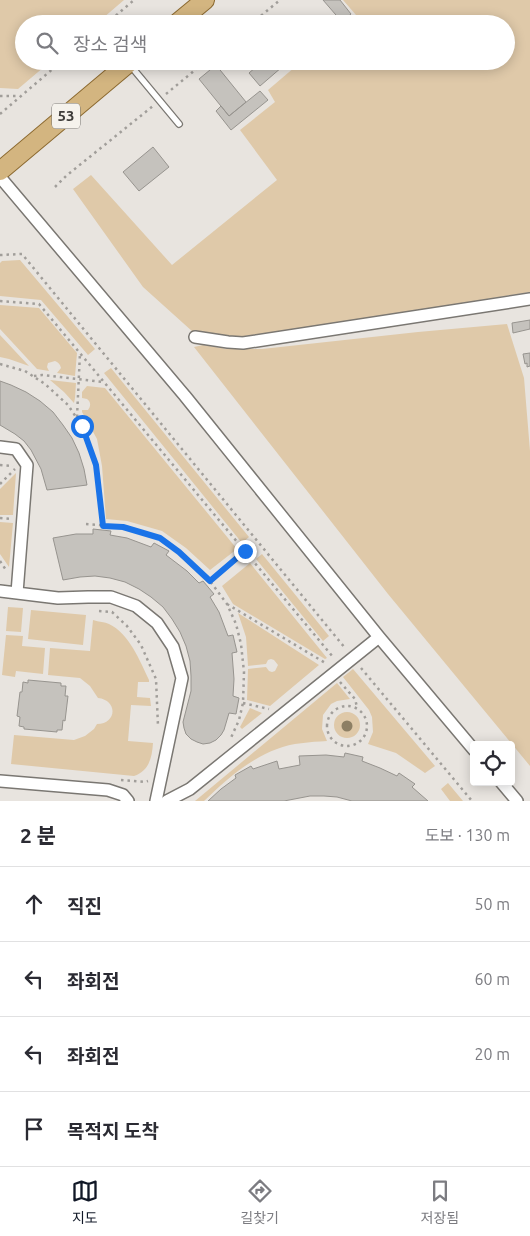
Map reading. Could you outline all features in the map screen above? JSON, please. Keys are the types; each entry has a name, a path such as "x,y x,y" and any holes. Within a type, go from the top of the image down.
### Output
{"main road":[{"path":"187,15 205,0"},
{"name":"53","path":"0,171 122,70"}],"street":[{"path":"0,177 185,396 378,637 470,745"},
{"path":"195,337 244,343 530,299"},
{"path":"0,447 16,449 27,465 17,593"},
{"path":"0,591 58,598 111,597 136,606 157,623 173,647 182,678 156,801"},
{"path":"167,801 190,789 378,637"},
{"path":"0,780 108,790 123,796 128,801"},
{"path":"504,786 517,801"}],"lane":[{"path":"136,70 179,124"}],"path":[{"path":"116,15 134,0"},
{"path":"262,15 280,0"},
{"path":"0,114 51,70"},
{"path":"164,96 195,70"},
{"path":"0,96 20,96"},
{"path":"55,187 154,105"},
{"path":"1,255 22,254 352,658 472,801"},
{"path":"0,301 40,304 342,667"},
{"path":"77,418 80,353"},
{"path":"0,364 25,371 46,384 68,404 77,418 82,426 96,465 103,526"},
{"path":"33,376 42,375 105,383"},
{"path":"0,484 17,466"},
{"path":"0,518 16,520"},
{"path":"86,524 123,527 160,538 179,552 210,581 227,604 242,644 244,672 243,703 239,720 227,746 234,740"},
{"path":"210,581 245,551"},
{"path":"227,604 327,664 320,669"},
{"path":"93,610 112,612 127,626 141,645 156,679 158,726"},
{"path":"337,678 355,699 357,707 366,716 368,729 366,735 357,744 344,746 333,741 327,729 329,717 338,708 344,706 357,707"},
{"path":"243,703 270,710"},
{"path":"116,780 145,782 150,780"}],"shaded area":[{"path":"0,0 124,0 106,15 15,15 15,70 40,70 18,89 0,88"},
{"path":"343,0 530,0 530,292 300,329 237,337 211,336 193,332 143,287 73,189 91,175 172,265 277,180 240,130 275,102 268,90 291,70 515,70 515,15 356,15"},
{"path":"20,260 95,349 88,355 41,300 0,296 0,263 2,261"},
{"path":"0,305 39,308 77,353 75,376 57,373 61,368 59,363 55,361 48,363 49,371 37,369 0,329"},
{"path":"507,324 524,378 530,451 530,766 515,748 515,741 509,741 388,594 194,347 203,345 227,349 262,349"},
{"path":"0,335 29,366 0,357"},
{"path":"111,368 249,537 242,543 104,373"},
{"path":"50,380 76,383 74,403 64,392"},
{"path":"87,386 105,388 237,549 210,570 186,548 162,531 127,521 106,519 102,466 97,439 82,412 82,410 88,410 90,406 87,399 82,398 82,392"},
{"path":"16,473 13,515 0,515 0,489"},
{"path":"0,522 13,523 9,567 0,554"},
{"path":"262,554 329,636 323,641 256,559"},
{"path":"250,563 327,658 325,659 233,604 222,586"},
{"path":"8,607 23,608 21,632 6,631"},
{"path":"31,610 86,615 83,645 28,639"},
{"path":"238,613 319,665 270,706 247,700 248,669 266,667 272,672 275,671 278,665 271,659 266,664 248,666 246,637"},
{"path":"93,620 109,624 122,634 133,648 149,680 149,682 138,682 137,697 150,698 151,706 131,705 128,741 153,743 149,763 143,771 134,776 11,764 14,735 74,740 85,736 97,724 104,723 111,716 112,707 109,703 98,698 90,686 80,678 48,675 50,648 90,651"},
{"path":"6,635 23,636 22,646 45,648 43,674 16,671 15,677 2,675"},
{"path":"353,669 435,766 425,773 396,753 368,744 373,732 372,717 369,710 343,677"},
{"path":"337,683 350,699 331,704 323,715 322,729 327,741 295,744 267,753 238,771 204,801 195,801"},
{"path":"250,708 262,713 242,729 240,727"},
{"path":"347,712 356,716 360,725 356,734 347,738 338,734 334,725 338,716"},
{"path":"448,783 463,801 450,801 441,789"}],"building":[{"path":"323,0 340,0 351,14 336,15"},
{"path":"210,70 220,70 246,102 229,116 199,79"},
{"path":"252,70 279,70 260,86 249,73"},
{"path":"260,91 268,100 231,130 216,111 221,106 229,116"},
{"path":"153,147 169,167 139,191 123,172"},
{"path":"530,320 530,329 513,333 512,323"},
{"path":"530,353 530,366 527,367 523,354"},
{"path":"0,381 26,392 53,412 72,438 79,453 87,485 47,490 41,469 31,450 24,441 0,425"},
{"path":"93,529 111,531 110,535 127,538 151,547 154,543 169,551 166,555 199,583 203,581 214,594 210,597 219,612 228,636 233,635 237,652 232,653 233,696 239,698 236,714 229,713 224,730 216,740 203,744 191,739 186,734 183,722 191,691 190,661 180,632 163,607 139,589 125,582 95,576 63,580 53,538 76,534 93,534"},
{"path":"28,680 61,683 61,686 66,686 65,696 68,696 62,730 57,730 57,732 24,729 24,727 19,726 20,717 17,716 20,692 22,692 23,682 28,683"},
{"path":"345,753 363,757 362,761 397,776 399,773 415,784 412,787 428,801 352,801 337,797 310,796 284,801 208,801 236,778 235,775 251,766 253,769 277,761 279,769 300,765 299,756 326,755 344,757"}],"route":[{"path":"82,426 96,465 103,526 123,527 160,538 179,552 210,581 245,551"}]}
